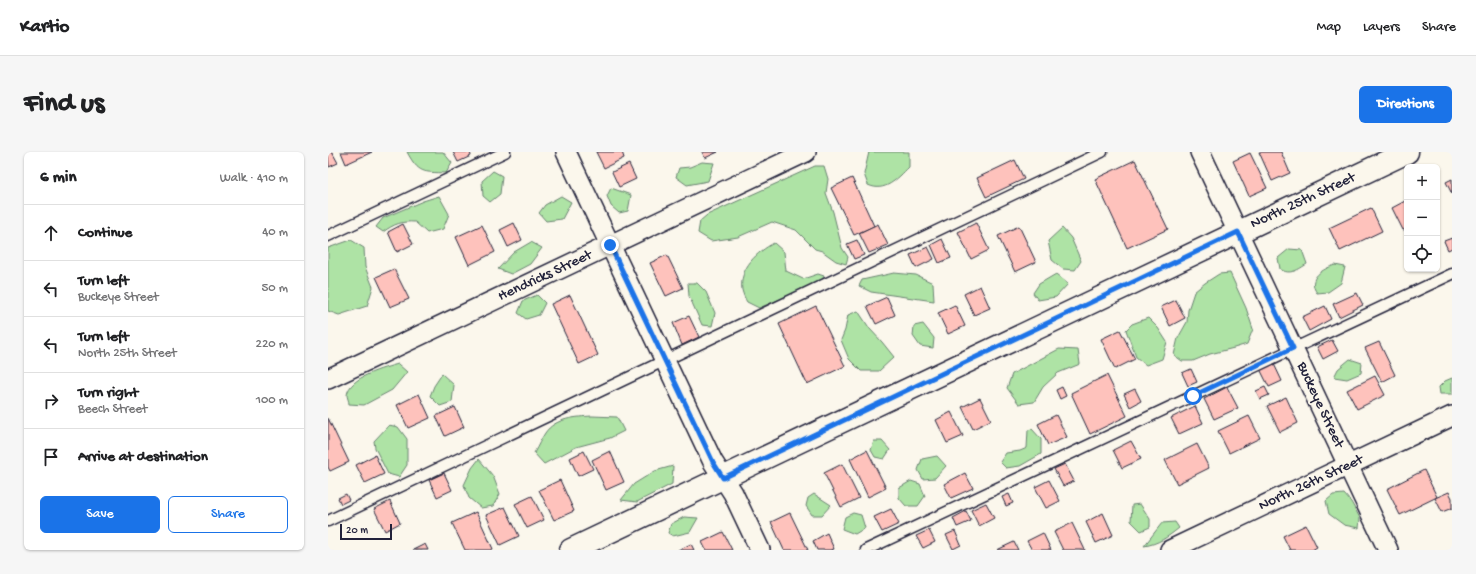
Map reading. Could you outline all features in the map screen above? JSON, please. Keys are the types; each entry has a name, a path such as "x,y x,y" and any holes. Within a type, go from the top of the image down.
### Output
{"street":[{"path":"566,152 713,462 732,493 760,550"},
{"name":"Hendricks Street","path":"328,379 806,152"},
{"name":"Buckeye Street","path":"1200,152 1388,550"},
{"name":"North 25th Street","path":"571,550 1407,152"},
{"name":"North 26th Street","path":"1170,550 1452,416"}],"lane":[{"path":"328,236 505,152"},
{"path":"328,521 1102,152"},
{"path":"866,550 1452,274"}],"green space":[{"path":"407,152 443,152 452,163 446,173 427,172 415,164"},
{"path":"869,152 909,152 909,167 890,184 880,187 868,185 864,174"},
{"path":"702,162 714,163 708,181 687,185 676,177 679,168 690,167"},
{"path":"815,166 824,166 828,179 826,193 833,212 842,248 848,257 846,264 836,261 822,251 815,249 796,230 772,222 738,237 711,241 698,233 700,221 707,215"},
{"path":"493,171 502,176 500,194 490,202 483,196 482,181"},
{"path":"611,188 631,195 628,211 619,213 611,206 607,196"},
{"path":"439,196 449,214 443,229 427,233 415,222 398,224 383,232 376,227 383,218"},
{"path":"561,196 571,202 562,219 546,221 539,213 545,205"},
{"path":"1062,228 1071,238 1081,261 1075,270 1063,269 1052,260 1048,241"},
{"path":"351,240 364,248 365,267 373,287 367,306 339,315 328,311 328,248"},
{"path":"531,242 542,248 530,264 511,274 498,269 514,252"},
{"path":"774,243 784,252 786,271 803,279 818,274 824,276 821,282 759,308 747,302 745,298 742,290 743,275 750,262 761,251"},
{"path":"1289,249 1302,250 1307,264 1298,270 1291,272 1280,269 1278,258"},
{"path":"1335,265 1345,267 1341,283 1328,292 1317,293 1313,283 1317,275"},
{"path":"894,273 916,275 933,283 934,301 871,292 859,286 862,280"},
{"path":"1230,273 1246,308 1253,329 1247,344 1210,354 1193,361 1182,361 1174,355 1178,338 1187,322 1188,310 1194,292 1219,274"},
{"path":"1056,274 1068,284 1056,297 1038,300 1033,293 1039,284"},
{"path":"688,283 697,283 706,292 715,313 712,326 702,325 689,296"},
{"path":"537,295 545,303 539,315 526,319 518,313 523,301"},
{"path":"858,311 870,329 894,357 879,371 861,371 849,359 841,340 848,315"},
{"path":"1148,318 1158,328 1167,342 1162,359 1146,365 1136,357 1126,330 1132,324"},
{"path":"923,324 934,338 933,348 920,346 913,336 914,326"},
{"path":"1059,349 1078,350 1080,364 1058,373 1043,387 1034,402 1019,404 1007,388 1012,374"},
{"path":"1350,359 1362,363 1361,373 1347,379 1334,377 1338,369"},
{"path":"398,364 407,372 392,390 364,405 349,404 347,395 349,389 360,378"},
{"path":"442,374 454,385 452,402 440,406 430,396 434,386"},
{"path":"1452,378 1452,394 1440,394 1439,387 1445,381"},
{"path":"592,416 617,417 624,431 610,438 576,447 544,464 534,453 545,433 554,424 566,419"},
{"path":"389,425 398,427 407,439 407,465 399,477 388,474 375,448 374,441"},
{"path":"1032,429 1041,439 1041,454 1020,466 1006,468 1000,462 1006,453 1020,451 1027,448 1028,430"},
{"path":"874,441 882,441 890,450 884,459 875,457 871,450"},
{"path":"937,456 946,466 935,478 923,479 918,470 922,459"},
{"path":"479,459 493,476 500,494 493,506 481,508 469,498 464,485 472,468"},
{"path":"673,466 672,484 637,502 621,500 634,484 655,471"},
{"path":"911,481 920,484 925,496 918,506 906,506 899,498 899,488"},
{"path":"814,494 831,505 822,515 812,515 806,506 808,498"},
{"path":"1344,494 1351,502 1360,518 1359,528 1344,525 1329,514 1326,501 1333,495"},
{"path":"1140,504 1150,519 1150,527 1141,531 1131,521 1132,505"},
{"path":"853,513 861,515 865,528 855,534 842,529 845,517"},
{"path":"684,517 698,518 690,532 673,536 668,533 671,524"},
{"path":"1175,522 1179,528 1158,542 1144,546 1162,523"}],"building":[{"path":"328,152 332,152 338,163 329,167"},
{"path":"341,152 372,152 346,164"},
{"path":"453,152 470,152 471,156 458,162"},
{"path":"596,152 622,152 624,158 604,168"},
{"path":"702,152 718,152 705,158"},
{"path":"1259,152 1281,152 1290,173 1272,181"},
{"path":"1250,153 1267,188 1249,196 1233,161"},
{"path":"1015,160 1024,179 986,197 977,178"},
{"path":"1135,160 1168,229 1127,248 1095,179"},
{"path":"629,164 636,179 619,187 612,172"},
{"path":"852,178 874,226 854,235 831,188"},
{"path":"1452,179 1452,194 1446,182"},
{"path":"1404,202 1404,230 1403,230 1392,208"},
{"path":"1371,208 1382,231 1340,251 1329,228"},
{"path":"514,223 522,240 508,247 500,230"},
{"path":"976,223 989,250 971,259 958,232"},
{"path":"403,224 413,244 397,252 388,232"},
{"path":"878,224 888,245 869,253 859,233"},
{"path":"482,225 495,252 469,265 456,237"},
{"path":"1019,226 1036,262 1015,272 998,236"},
{"path":"1452,238 1452,248 1448,250 1444,241"},
{"path":"942,239 951,258 939,263 931,245"},
{"path":"857,240 864,255 854,259 847,244"},
{"path":"928,247 934,259 916,268 910,255"},
{"path":"667,255 683,288 666,296 650,263"},
{"path":"394,269 409,299 390,307 376,277"},
{"path":"980,286 990,308 974,315 964,294"},
{"path":"1357,293 1363,305 1339,317 1333,304"},
{"path":"570,295 598,355 579,364 551,304"},
{"path":"887,297 895,315 876,324 867,306"},
{"path":"1176,300 1185,318 1170,326 1161,307"},
{"path":"955,305 965,326 948,334 938,313"},
{"path":"816,306 845,366 807,384 779,324"},
{"path":"1325,306 1331,319 1309,331 1302,317"},
{"path":"689,316 699,337 682,345 673,323"},
{"path":"1120,330 1135,359 1115,369 1101,339"},
{"path":"1332,340 1338,351 1323,359 1317,347"},
{"path":"1379,342 1395,375 1382,382 1365,348"},
{"path":"1273,362 1282,381 1269,387 1260,369"},
{"path":"1191,369 1197,382 1188,386 1182,373"},
{"path":"1107,375 1127,416 1090,434 1071,393"},
{"path":"1375,376 1385,395 1357,409 1347,390"},
{"path":"1062,387 1066,396 1060,399 1056,390"},
{"path":"1227,387 1238,408 1214,419 1204,399"},
{"path":"1265,387 1269,395 1260,399 1256,391"},
{"path":"1135,389 1141,401 1130,407 1124,394"},
{"path":"419,394 430,418 408,428 397,405"},
{"path":"1286,397 1298,423 1280,432 1267,406"},
{"path":"980,398 991,420 973,429 962,407"},
{"path":"1195,406 1203,423 1179,434 1171,418"},
{"path":"455,407 464,427 445,436 436,416"},
{"path":"951,412 963,436 947,443 936,420"},
{"path":"1056,415 1067,437 1048,445 1038,424"},
{"path":"1249,416 1260,438 1229,453 1218,431"},
{"path":"328,418 349,462 330,471 328,467"},
{"path":"1131,441 1141,459 1122,468 1113,450"},
{"path":"1197,444 1209,468 1177,484 1165,460"},
{"path":"867,450 886,488 868,497 850,459"},
{"path":"584,451 593,469 578,476 570,458"},
{"path":"610,451 624,482 606,490 592,460"},
{"path":"375,455 384,474 365,483 356,465"},
{"path":"842,464 859,498 841,507 824,473"},
{"path":"1065,464 1074,481 1063,486 1054,469"},
{"path":"1424,470 1437,497 1400,515 1387,489"},
{"path":"444,473 452,490 437,497 429,480"},
{"path":"965,473 973,488 951,498 944,484"},
{"path":"560,480 574,511 554,520 539,490"},
{"path":"1049,480 1060,501 1046,508 1035,487"},
{"path":"1449,492 1452,498 1452,508 1442,512 1435,498"},
{"path":"346,494 349,500 341,504 338,498"},
{"path":"1009,494 1013,503 1006,506 1002,497"},
{"path":"532,496 544,520 527,528 515,504"},
{"path":"390,501 400,523 385,531 374,509"},
{"path":"986,503 994,518 979,526 971,510"},
{"path":"505,507 519,536 500,545 486,515"},
{"path":"891,509 899,524 882,532 874,517"},
{"path":"966,511 971,521 957,527 953,518"},
{"path":"476,512 493,549 465,550 452,523"},
{"path":"790,513 808,550 784,550 771,522"},
{"path":"1103,513 1113,535 1096,543 1086,522"},
{"path":"1072,523 1085,550 1063,550 1054,532"},
{"path":"1306,525 1317,547 1312,550 1290,550 1283,536"},
{"path":"929,530 935,542 923,548 916,536"},
{"path":"955,531 961,545 953,549 946,535"},
{"path":"723,532 732,550 706,550 702,542"},
{"path":"827,533 834,549 817,550 813,541"},
{"path":"1043,533 1051,550 1032,550 1027,541"},
{"path":"1014,542 1018,550 997,550"},
{"path":"425,544 428,550 413,550"},
{"path":"691,544 694,550 678,550"}],"route":[{"path":"610,245 713,462 723,478 1238,232 1293,348 1193,396"}]}
